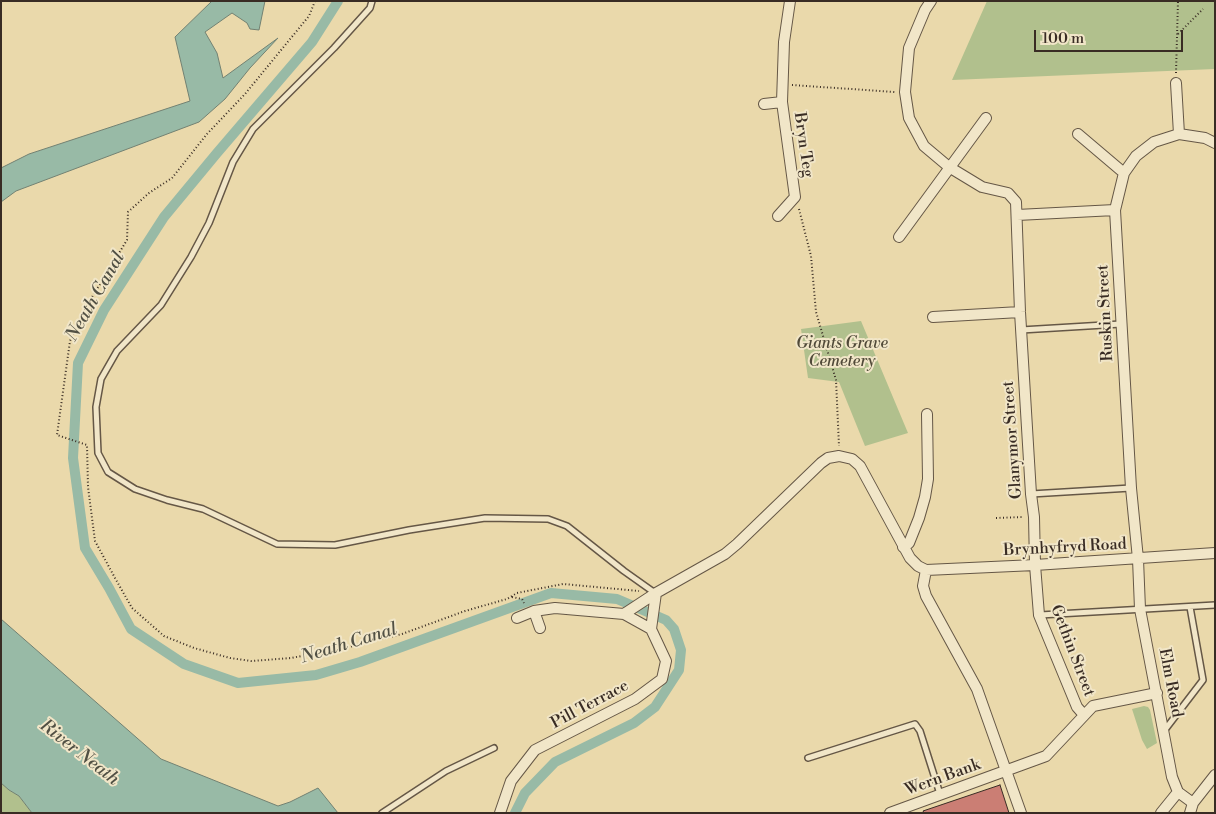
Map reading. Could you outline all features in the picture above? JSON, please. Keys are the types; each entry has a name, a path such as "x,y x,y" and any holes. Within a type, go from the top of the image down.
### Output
{"street":[{"name":"Bryn Teg","path":"778,216 795,197 782,102 784,42 790,1"},
{"path":"931,1 925,10 909,48 905,92 909,118 924,146 949,167"},
{"path":"1176,83 1179,134"},
{"name":"Bryn Teg","path":"764,104 782,102"},
{"path":"899,237 986,118"},
{"path":"1078,134 1124,173"},
{"name":"Ruskin Street","path":"1138,559 1131,488 1115,210 1124,173 1136,156 1154,142 1179,134 1205,138 1215,143"},
{"name":"Glanymor Street","path":"949,167 982,187 1008,193 1016,202 1020,312 1034,517 1035,565"},
{"path":"1017,215 1115,210"},
{"path":"933,317 1020,312"},
{"path":"903,547 909,542 925,497 928,479 927,414"},
{"path":"626,612 725,554 828,458 839,456 852,460 860,466 910,558 922,568 926,596 977,689 1021,813"},
{"name":"Brynhyfryd Road","path":"922,568 1035,565 1215,554"},
{"name":"Elm Road","path":"1138,559 1140,609 1172,777 1178,792"},
{"name":"Gethin Street","path":"1035,565 1039,616 1077,707 1084,715"},
{"path":"517,618 534,611 555,608 626,612 651,625 656,593"},
{"path":"534,611 540,628"},
{"name":"Pill Terrace","path":"500,813 511,781 535,750 635,699 662,679 666,661 651,625"},
{"name":"Wern Bank","path":"890,813 1007,770 1030,764 1046,756 1093,706 1157,693"},
{"path":"1160,813 1178,792 1192,808 1215,775"}],"lane":[{"path":"372,1 370,8 334,48 253,129 233,162 209,223 181,273 161,305 117,351 100,379 96,407 98,453 108,472 135,489 167,500 203,509 277,544 335,545 409,530 485,518 548,519 567,526 624,571 656,593"},
{"path":"1021,330 1121,324"},
{"path":"1031,494 1131,488"},
{"path":"1039,616 1215,605"},
{"path":"1164,731 1204,680 1190,607"},
{"path":"808,758 915,724 920,731 940,795"},
{"path":"382,813 446,772 494,748"}],"path":[{"path":"315,1 309,16 292,38 245,94 207,134 172,178 149,193 128,212 127,240 86,307 70,341 57,435 87,445 88,487 95,540 115,578 132,608 164,636 194,648 230,658 251,661 290,658 349,647 402,634 465,611 511,597 517,592 563,584 639,592"},
{"path":"1176,83 1178,1"},
{"path":"1177,35 1203,9"},
{"path":"783,84 905,92"},
{"path":"795,197 811,256 816,312 836,380 839,456"},
{"path":"996,518 1034,517"},
{"path":"511,597 522,599"}],"green space":[{"path":"987,1 1215,1 1215,69 952,80"},
{"name":"Giants Grave Cemetery","path":"861,321 908,433 865,446 839,382 808,378 801,329"},
{"path":"1144,706 1150,710 1157,743 1147,749 1142,740 1132,709"},
{"path":"1,783 19,796 32,813 1,813"}],"water":[{"path":"212,1 265,1 259,30 250,29 247,23 232,13 205,32 217,53 223,78 278,38 225,99 199,122 16,191 1,202 1,168 29,154 190,101 175,37"},
{"name":"River Neath","path":"1,619 161,759 278,806 318,788 338,813 32,813 19,796 1,783"}],"building":[{"path":"1000,785 1009,813 924,813 923,811"}],"waterway":[{"name":"Neath Canal","path":"338,1 312,42 164,217 104,310 78,363 73,458 85,548 131,629 184,664 238,683 316,675 360,662 551,593 617,599 666,620 674,629 681,650 679,670 655,707 634,723 555,762 525,793 515,813"}]}
